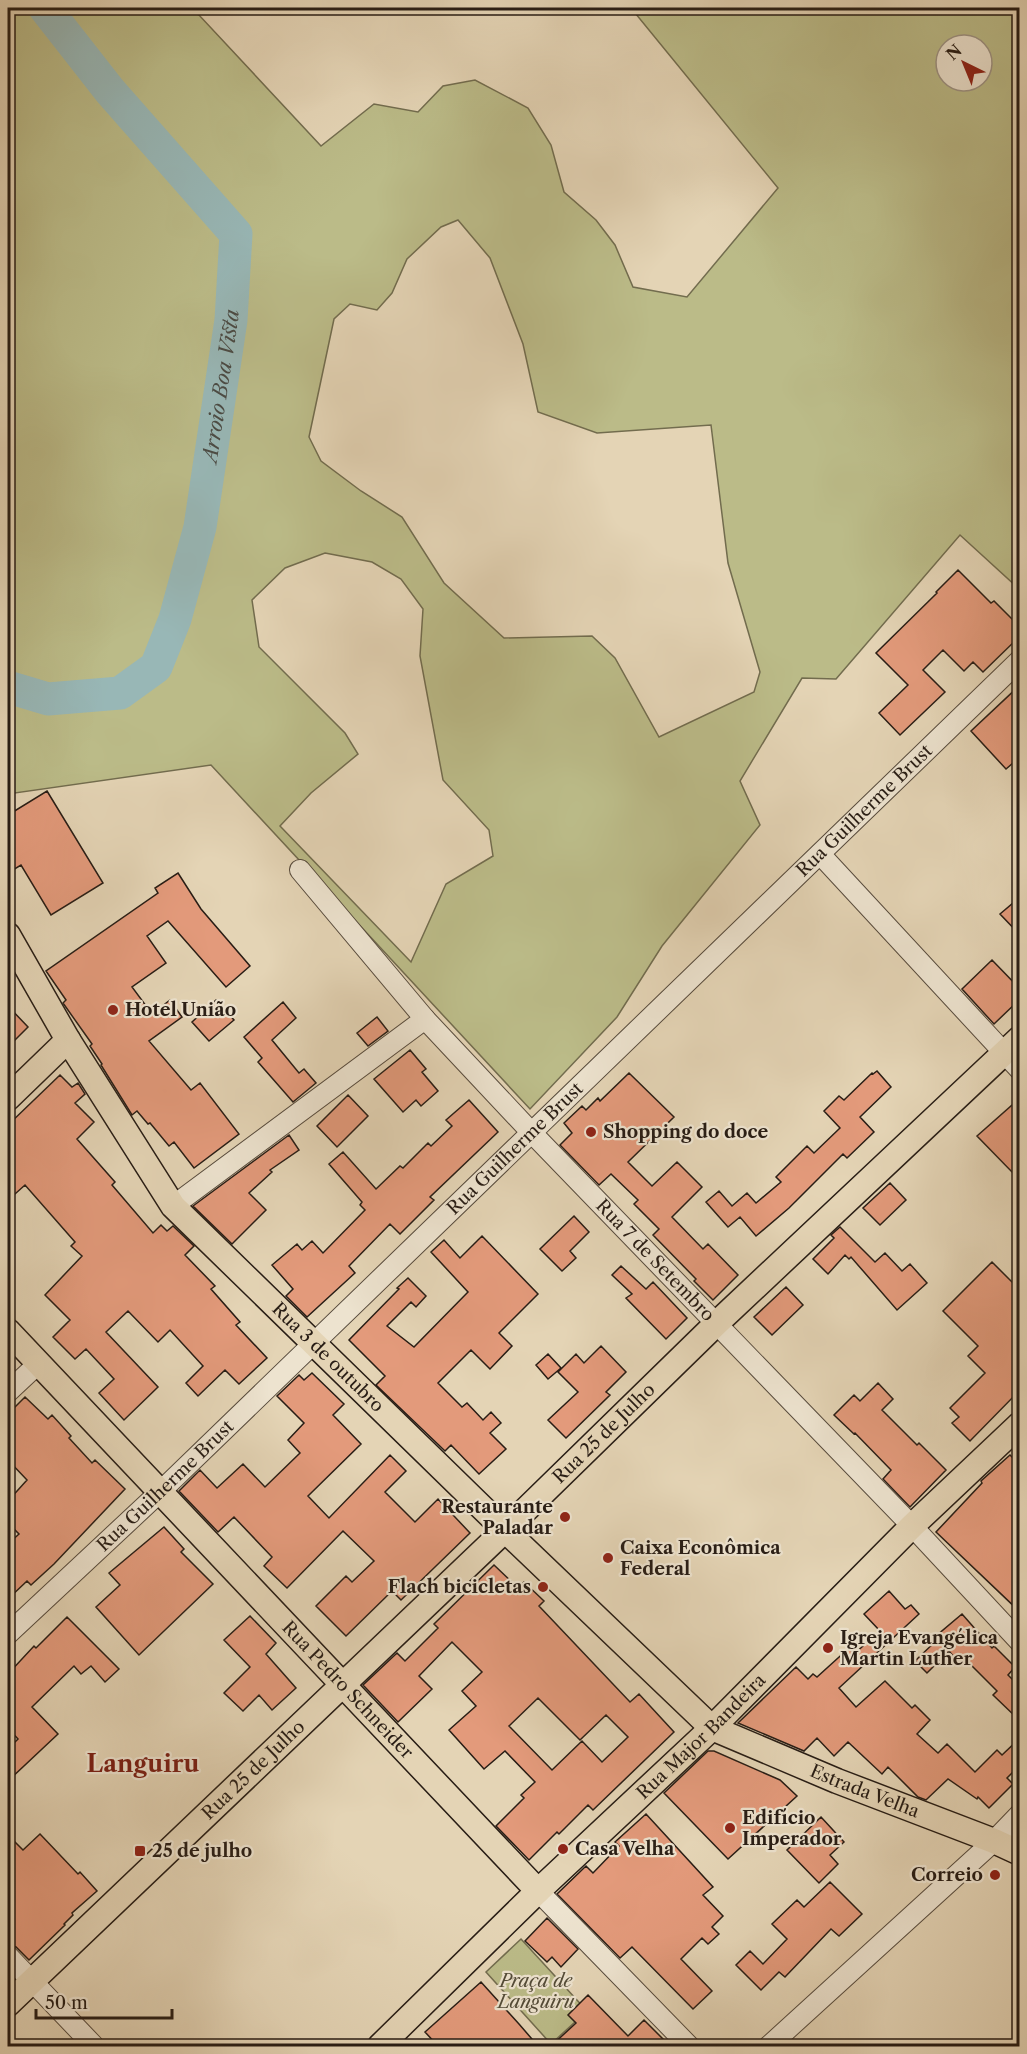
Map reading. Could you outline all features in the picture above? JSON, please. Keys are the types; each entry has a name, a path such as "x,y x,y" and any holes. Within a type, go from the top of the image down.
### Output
{"main road":[{"name":"Rua 3 de outubro","path":"8,935 68,1040 173,1206 712,1728"},
{"path":"8,1098 68,1040"},
{"name":"Rua 25 de Julho","path":"8,2004 506,1530 717,1323 1014,1054"},
{"name":"Rua Pedro Schneider","path":"8,1331 538,1891"},
{"name":"Rua Major Bandeira","path":"380,2046 538,1891 712,1728 912,1526 1020,1424"},
{"name":"Estrada Velha","path":"712,1728 837,1781 1020,1853"}],"street":[{"name":"Rua Guilherme Brust","path":"8,1634 161,1491 1020,660"},
{"path":"820,854 1014,1054"},
{"name":"Rua 7 de Setembro","path":"300,870 425,1019 531,1132 912,1526 1020,1642"},
{"path":"173,1206 425,1019"},
{"path":"8,1392 39,1363"},
{"path":"769,2046 994,1841 1020,1814"},
{"name":"Rua Pedro Schneider","path":"538,1891 689,2046"},
{"path":"8,1956 94,2046"}],"green space":[{"path":"8,8 185,8 199,15 321,146 374,104 418,112 443,86 475,80 528,108 551,145 564,192 596,220 615,245 633,287 687,297 778,188 631,8 1019,8 1019,589 960,535 836,679 802,678 740,781 760,825 662,946 617,1017 530,1109 211,765 8,794","holes":["458,220 490,258 523,344 538,412 597,433 711,425 728,563 760,672 754,692 659,737 615,658 592,636 504,638 444,583 402,517 361,491 321,461 309,437 334,319 350,304 377,310 392,293 407,259 441,227","325,553 372,562 401,579 423,609 420,656 443,780 489,830 493,856 446,884 411,962 280,826 311,793 358,754 345,733 259,647 252,600 285,568"]},
{"name":"Praça de Languiru","path":"521,1939 587,2011 551,2044 486,1972"}],"building":[{"path":"958,570 991,603 994,601 1020,627 1020,636 983,672 973,662 964,671 943,650 923,670 945,692 900,735 879,713 908,685 876,653"},
{"path":"1020,685 1020,757 1006,769 971,731"},
{"path":"47,791 103,883 51,915 21,865 8,873 8,815"},
{"path":"178,873 201,909 250,966 226,987 168,921 147,936 166,963 132,987 152,1014 170,1000 182,1017 149,1041 191,1090 200,1083 239,1134 194,1168 174,1142 169,1146 137,1111 132,1115 90,1046 92,1044 63,1003 66,1000 46,971 158,893 155,888"},
{"path":"1020,897 1020,935 1000,914"},
{"path":"992,960 1020,989 1020,999 994,1024 962,989"},
{"path":"216,1000 234,1020 209,1041 192,1022"},
{"path":"283,1002 296,1018 272,1040 299,1073 304,1069 316,1083 293,1102 258,1062 262,1058 244,1037"},
{"path":"8,1006 28,1027 8,1047"},
{"path":"377,1017 388,1031 368,1046 357,1033"},
{"path":"410,1050 426,1069 422,1072 438,1091 421,1106 416,1100 403,1112 374,1079"},
{"path":"877,1071 891,1087 860,1117 874,1132 847,1158 843,1154 789,1208 756,1236 740,1217 728,1227 706,1202 719,1191 732,1206 747,1193 756,1203 781,1182 776,1177 807,1146 814,1153 840,1128 824,1111 839,1096 844,1100"},
{"path":"629,1073 674,1117 628,1162 652,1186 677,1162 702,1187 672,1217 703,1249 708,1244 738,1275 713,1300 653,1235 659,1229 634,1204 638,1200 611,1174 599,1185 560,1145 572,1133 564,1123 582,1106 586,1110 598,1098 600,1101"},
{"path":"60,1075 72,1087 78,1083 85,1094 75,1103 94,1122 77,1139 115,1182 112,1185 153,1233 161,1225 167,1231 173,1226 194,1246 185,1255 215,1286 211,1289 240,1322 236,1325 267,1358 239,1384 225,1370 198,1396 186,1383 203,1366 170,1330 158,1342 128,1311 106,1332 158,1387 124,1420 99,1393 114,1379 86,1349 75,1359 53,1337 70,1320 45,1295 82,1256 71,1246 75,1242 25,1185 15,1194 8,1185 8,1125"},
{"path":"348,1095 368,1116 337,1147 317,1126"},
{"path":"1020,1098 1020,1164 1012,1172 977,1136"},
{"path":"469,1100 498,1132 430,1197 434,1200 400,1234 390,1224 349,1266 355,1273 307,1317 286,1296 293,1289 272,1265 297,1244 302,1250 312,1241 323,1253 365,1210 360,1205 362,1202 329,1164 343,1152 376,1189 400,1166 403,1168 428,1143 431,1146 452,1126 446,1120"},
{"path":"289,1135 299,1150 270,1170 272,1172 249,1193 266,1210 232,1244 193,1206"},
{"path":"890,1183 906,1200 880,1225 863,1208"},
{"path":"574,1216 589,1232 570,1251 576,1258 562,1271 540,1249"},
{"path":"840,1227 875,1262 885,1253 902,1271 910,1264 927,1283 897,1310 851,1257 849,1259 845,1255 828,1274 813,1259 834,1238 831,1235"},
{"path":"482,1236 538,1294 499,1333 512,1346 490,1369 471,1350 438,1383 462,1407 467,1403 483,1420 491,1412 501,1423 490,1433 506,1449 479,1474 451,1445 445,1451 376,1385 385,1376 349,1340 408,1278 426,1296 416,1307 411,1302 387,1326 414,1347 468,1292 431,1252 444,1240 460,1258"},
{"path":"992,1262 1020,1290 1020,1390 970,1441 952,1423 959,1417 950,1408 985,1373 968,1356 978,1346 943,1311"},
{"path":"621,1266 646,1289 653,1282 687,1318 666,1339 626,1298 632,1294 612,1275"},
{"path":"786,1287 803,1305 772,1335 754,1317"},
{"path":"601,1346 626,1372 606,1392 610,1395 566,1438 548,1420 578,1392 558,1372 576,1354 584,1363"},
{"path":"548,1354 561,1368 548,1379 536,1365"},
{"path":"312,1373 344,1404 333,1415 361,1444 308,1496 329,1518 390,1455 406,1471 385,1492 415,1522 438,1499 470,1533 401,1600 392,1591 346,1636 316,1606 346,1576 352,1582 374,1561 343,1531 287,1588 264,1566 272,1557 234,1517 218,1532 179,1491 200,1470 217,1488 243,1464 265,1487 300,1453 288,1440 304,1423 277,1396 299,1375 304,1380"},
{"path":"878,1383 893,1399 882,1410 946,1470 910,1507 883,1479 891,1470 834,1415 854,1395 860,1401"},
{"path":"25,1397 48,1419 52,1415 92,1463 95,1460 125,1489 54,1564 31,1585 27,1581 8,1599 8,1544 19,1534 8,1523 8,1501 27,1480 8,1460 8,1414"},
{"path":"1010,1455 1020,1465 1020,1612 936,1532 982,1483 981,1481"},
{"path":"164,1527 184,1549 181,1552 213,1584 139,1655 96,1607 120,1585 109,1573"},
{"path":"494,1565 518,1588 524,1582 544,1601 539,1606 630,1702 639,1694 674,1732 593,1810 588,1805 529,1860 496,1826 524,1798 521,1795 535,1782 505,1751 484,1769 449,1730 476,1706 462,1691 482,1672 452,1642 419,1676 432,1689 398,1722 363,1685 397,1653 405,1661 438,1628 434,1624","holes":["538,1698 580,1740 606,1715 628,1737 602,1762 582,1741 552,1770 509,1726"]},
{"path":"889,1591 905,1609 911,1605 919,1614 839,1688 856,1707 885,1681 912,1708 915,1705 930,1720 917,1734 938,1753 947,1744 975,1772 997,1750 1002,1755 1020,1738 1020,1765 1007,1778 1013,1784 989,1808 978,1797 977,1799 948,1779 926,1800 918,1797 888,1767 882,1774 848,1742 834,1756 817,1738 804,1751 738,1723 796,1667 808,1679 813,1674 817,1677 849,1648 854,1654 880,1631 864,1614"},
{"path":"962,1614 992,1648 994,1646 1015,1667 1008,1675 1020,1687 1020,1721 993,1695 997,1691 960,1654 955,1658 949,1651 927,1673 915,1661 938,1639 936,1636"},
{"path":"250,1616 276,1643 266,1654 296,1688 272,1710 259,1695 243,1711 224,1693 250,1667 224,1640"},
{"path":"67,1617 119,1669 105,1682 91,1666 81,1674 74,1666 32,1707 58,1734 8,1781 8,1749 18,1739 8,1728 8,1674 34,1646 36,1648"},
{"name":"Edifício Imperador","path":"708,1751 714,1751 780,1780 797,1796 728,1859 664,1793"},
{"path":"646,1814 713,1887 703,1895 723,1916 712,1927 719,1934 708,1944 702,1938 681,1959 712,1991 693,2009 632,1947 620,1958 557,1894 586,1866 593,1873 619,1846 615,1842"},
{"path":"821,1817 844,1842 830,1855 838,1864 819,1883 787,1850"},
{"path":"40,1834 97,1891 72,1913 73,1915 65,1925 29,1960 16,1947 8,1944 8,1835 23,1850"},
{"path":"830,1882 862,1914 839,1936 831,1929 785,1977 779,1972 761,1990 736,1965 750,1951 763,1964 787,1939 772,1924 797,1900 804,1907"},
{"path":"547,1918 578,1949 561,1967 552,1957 547,1962 525,1941"},
{"path":"481,1982 538,2046 438,2046 425,2032"},
{"path":"588,1995 628,2036 644,2020 670,2046 551,2046 576,2023 568,2015"}],"waterway":[{"name":"Arroio Boa Vista","path":"8,687 48,699 120,693 156,667 175,619 200,527 231,320 236,234 110,91 45,8"}],"place":[{"name":"Hotel União","path":"113,1010"},
{"name":"Shopping do doce","path":"591,1132"},
{"name":"Restaurante Paladar","path":"565,1517"},
{"name":"Caixa Econômica Federal","path":"608,1558"},
{"name":"Flach bicicletas","path":"543,1587"},
{"name":"Igreja Evangélica Martin Luther","path":"828,1648"},
{"name":"Edifício Imperador","path":"730,1828"},
{"name":"Casa Velha","path":"563,1849"},
{"name":"25 de julho","path":"140,1851"},
{"name":"Correio","path":"995,1875"}],"district":[{"name":"Languiru","path":"143,1764"}]}
